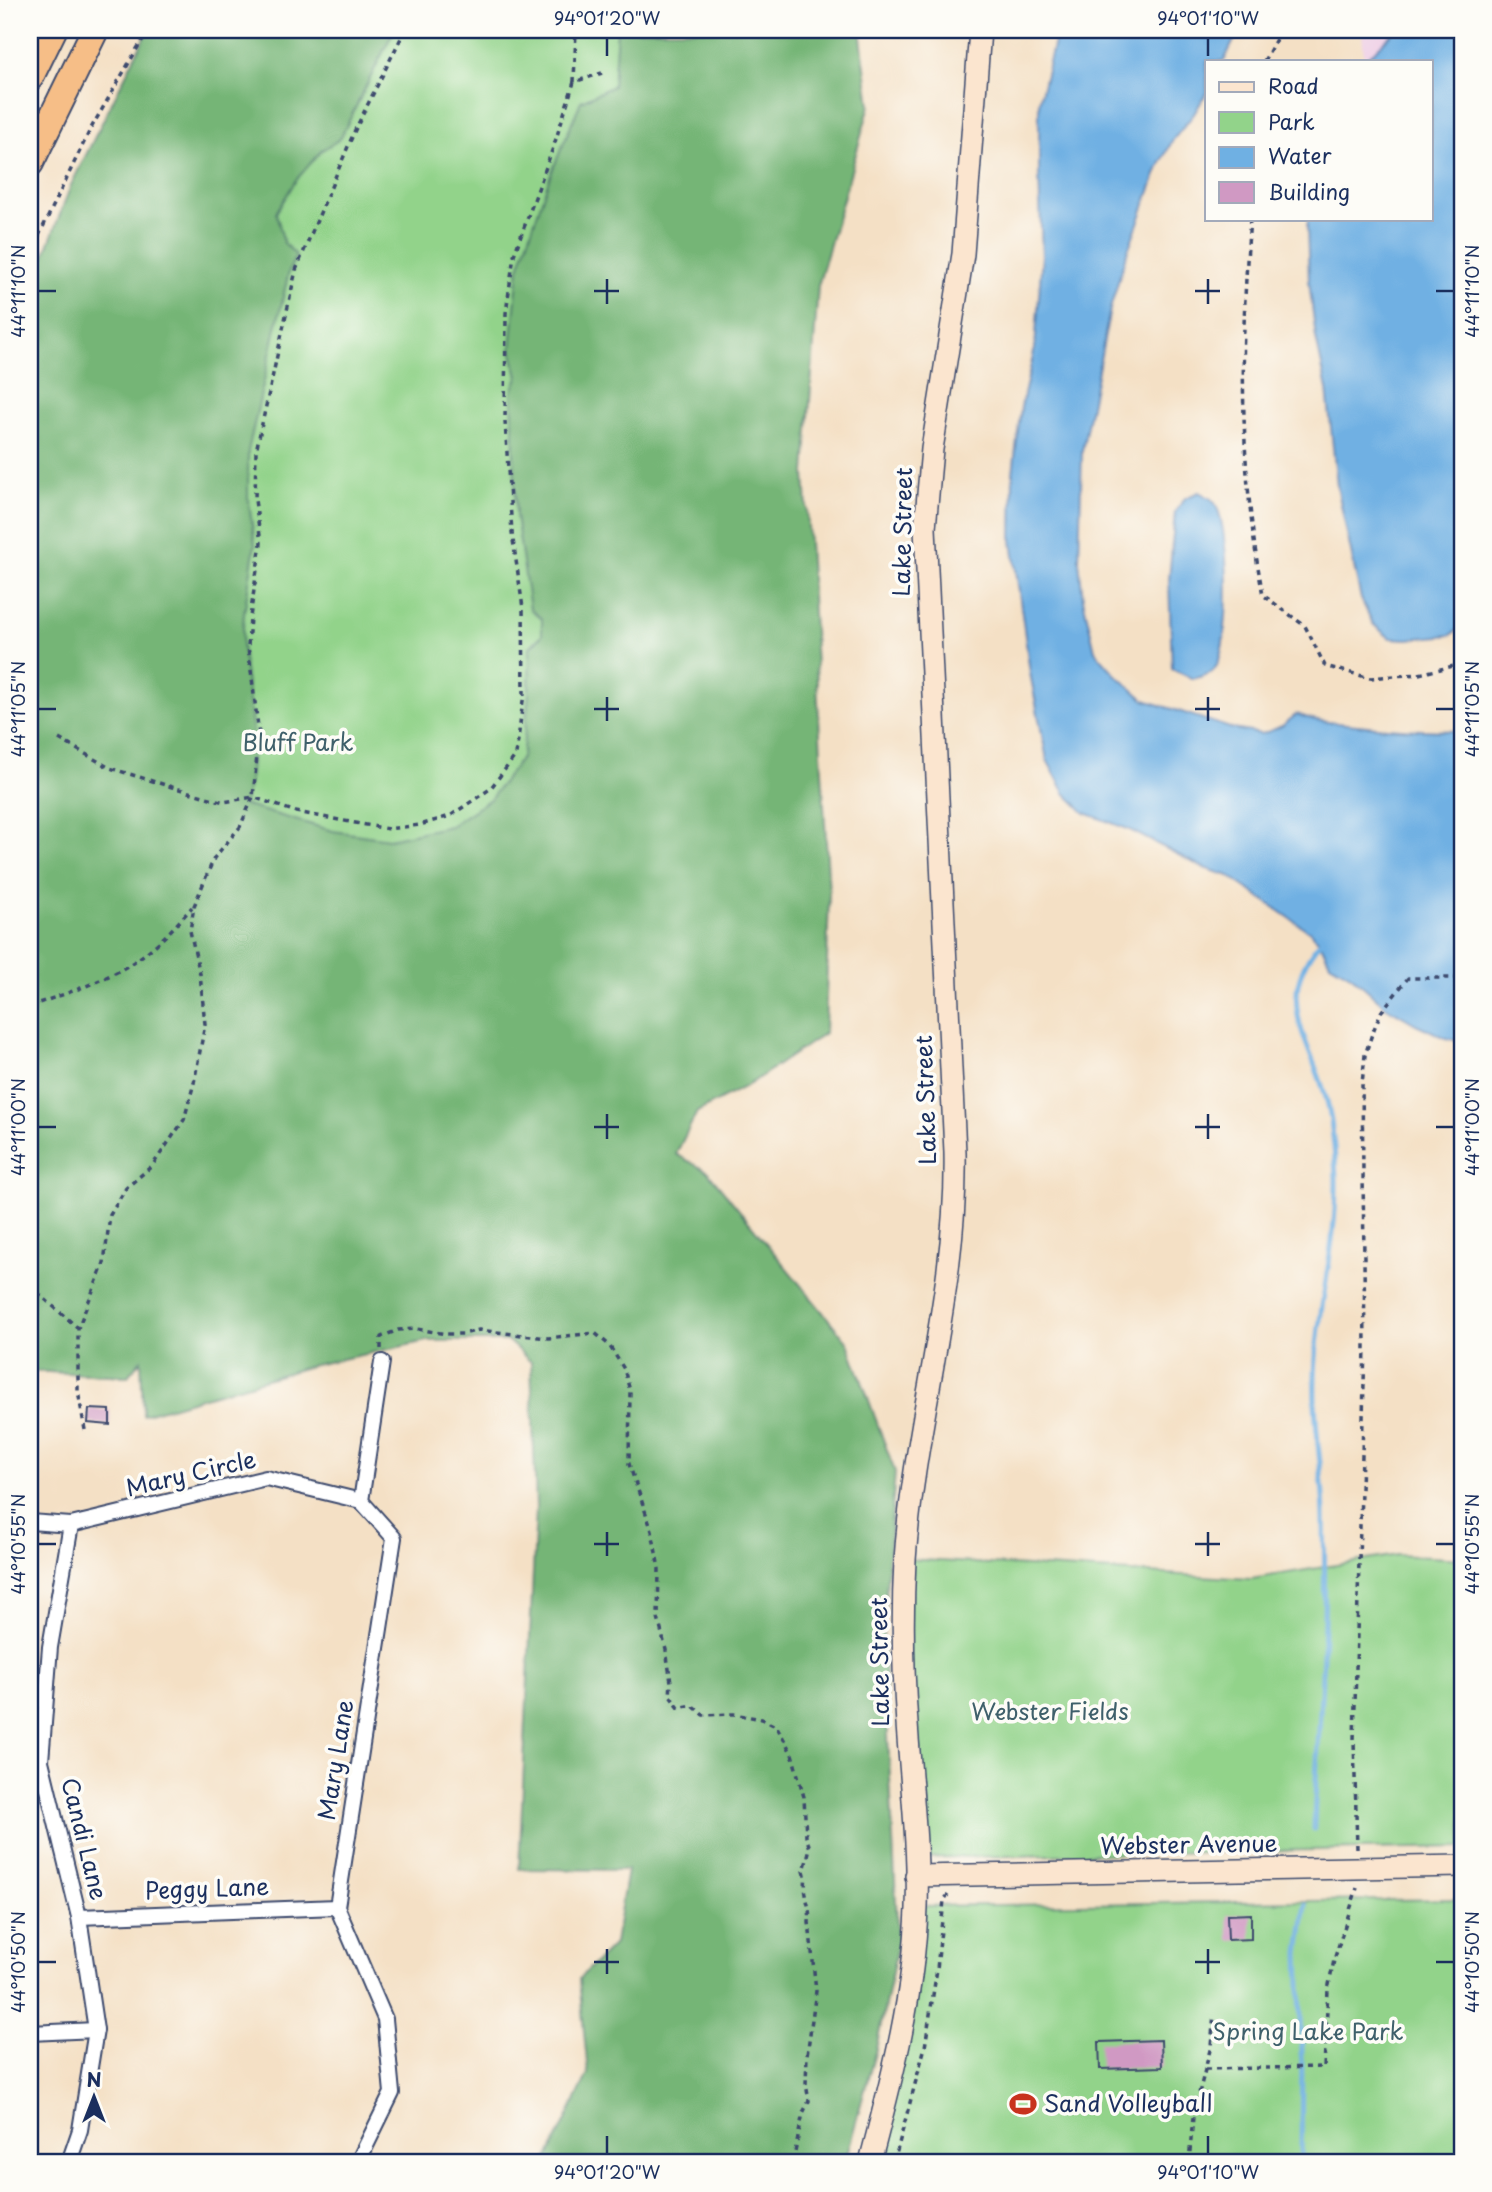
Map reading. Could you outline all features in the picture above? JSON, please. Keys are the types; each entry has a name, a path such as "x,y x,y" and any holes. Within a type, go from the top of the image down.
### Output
{"highway":[{"path":"30,77 53,30"},
{"path":"30,163 96,30"}],"street":[{"name":"Lake Street","path":"870,2162 893,2076 911,1987 917,1906 915,1830 904,1677 905,1559 916,1467 950,1254 956,1188 925,528 932,449 963,254 980,30"},
{"path":"361,1501 382,1362"},
{"name":"Mary Circle","path":"30,1522 71,1525 265,1478 361,1501"},
{"name":"Mary Lane","path":"337,1907 394,1538 361,1501"},
{"name":"Candi Lane","path":"69,2162 80,2130 96,2029 79,1917 35,1761 50,1647 71,1525"},
{"name":"Webster Avenue","path":"916,1876 1462,1866"},
{"path":"337,1907 385,2019 392,2093 358,2162"},
{"name":"Peggy Lane","path":"79,1917 337,1907"},
{"path":"30,2033 96,2029"}],"path":[{"path":"30,254 90,130 148,30"},
{"path":"85,1430 78,1391 78,1328 104,1263 110,1215 126,1188 152,1166 184,1120 205,1024 200,974 190,931 194,906 214,858 240,827 253,797 259,735 248,646 261,543 255,500 256,451 296,270 355,130 405,30"},
{"path":"59,740 110,768 224,802 253,797 296,812 388,829 420,825 450,816 490,789 516,755 524,693 523,608 512,533 505,421 506,313 514,256 574,82 576,30"},
{"path":"1266,60 1281,30"},
{"path":"574,82 602,73"},
{"path":"1250,220 1245,286 1245,423 1254,541 1263,595 1305,626 1325,666 1370,678 1419,674 1462,664"},
{"path":"30,1006 94,982 131,964 168,935 194,906"},
{"path":"1205,2069 1324,2067 1328,1990 1357,1886 1358,1868 1354,1740 1365,1347 1362,1084 1365,1055 1381,1012 1408,978 1462,978"},
{"path":"30,1286 78,1328"},
{"path":"382,1362 381,1337 398,1330 417,1329 446,1334 479,1330 548,1338 595,1333 609,1345 624,1369 630,1391 629,1464 652,1531 659,1569 658,1618 671,1682 670,1696 678,1707 692,1705 704,1715 734,1714 762,1719 777,1727 792,1754 804,1797 806,1836 810,1848 804,1871 805,1892 811,1912 809,1922 816,1991 807,2055 806,2084 809,2101 803,2113 793,2162"},
{"path":"897,2161 925,2047 936,1980 944,1900 948,1893"},
{"path":"1189,2162 1193,2117 1211,2046 1214,2015"}],"shaded area":[{"path":"1362,30 1396,30 1365,60"}],"green space":[{"path":"148,30 394,30 340,139 322,150 296,180 276,213 284,243 296,255 289,271 248,451 248,497 255,544 242,645 253,733 249,786 243,805 333,831 389,839 450,826 490,799 522,757 529,693 530,647 542,635 542,619 530,609 516,516 512,391 518,377 511,349 519,268 550,176 581,101 613,86 617,30 860,30 870,105 818,286 805,473 829,893 825,1033 750,1084 697,1112 676,1154 708,1172 848,1343 895,1472 883,1632 898,1943 876,2049 845,2162 546,2162 588,2074 579,1979 615,1943 627,1870 519,1869 536,1508 531,1362 508,1341 427,1341 314,1365 143,1415 141,1360 128,1376 30,1371 30,294 71,185"},
{"name":"Bluff Park","path":"323,30 635,30 566,828 167,1300 128,1376 30,1371 30,659"},
{"name":"Webster Fields","path":"1397,1555 1462,1559 1462,1847 916,1858 905,1559 1251,1579"},
{"name":"Spring Lake Park","path":"1462,1899 1462,2162 870,2162 917,1906"}],"water":[{"path":"1057,30 1239,30 1224,60 1205,60 1205,95 1172,141 1159,167 1125,258 1110,309 1082,451 1079,561 1083,599 1095,651 1115,674 1145,700 1233,729 1262,734 1282,726 1297,714 1341,724 1462,731 1462,1042 1446,1038 1416,1024 1385,1006 1352,976 1330,963 1320,942 1310,932 1229,876 1204,868 1128,829 1085,813 1065,793 1047,760 1030,673 1012,541 1013,473 1021,407 1035,348 1042,256 1039,102"},
{"path":"1396,30 1462,30 1462,626 1451,635 1390,638 1373,624 1361,599 1337,486 1327,389 1316,338 1309,281 1308,220 1432,220 1432,60 1365,60"},
{"path":"1199,492 1212,500 1219,513 1227,586 1224,639 1219,659 1213,671 1193,679 1172,669 1169,580 1175,512 1185,498"}],"building":[{"path":"89,1409 110,1410 110,1425 88,1423"},
{"path":"1251,1914 1251,1939 1228,1940 1227,1915"},
{"path":"1161,2040 1162,2067 1100,2069 1099,2042"}],"waterway":[{"path":"1314,1829 1325,1576 1315,1379 1333,1229 1336,1179 1328,1105 1300,1023 1297,1003 1298,984 1305,963 1320,942"},
{"path":"1301,2162 1299,1953 1306,1904"}],"place":[{"name":"Sand Volleyball","path":"1023,2104"}]}
